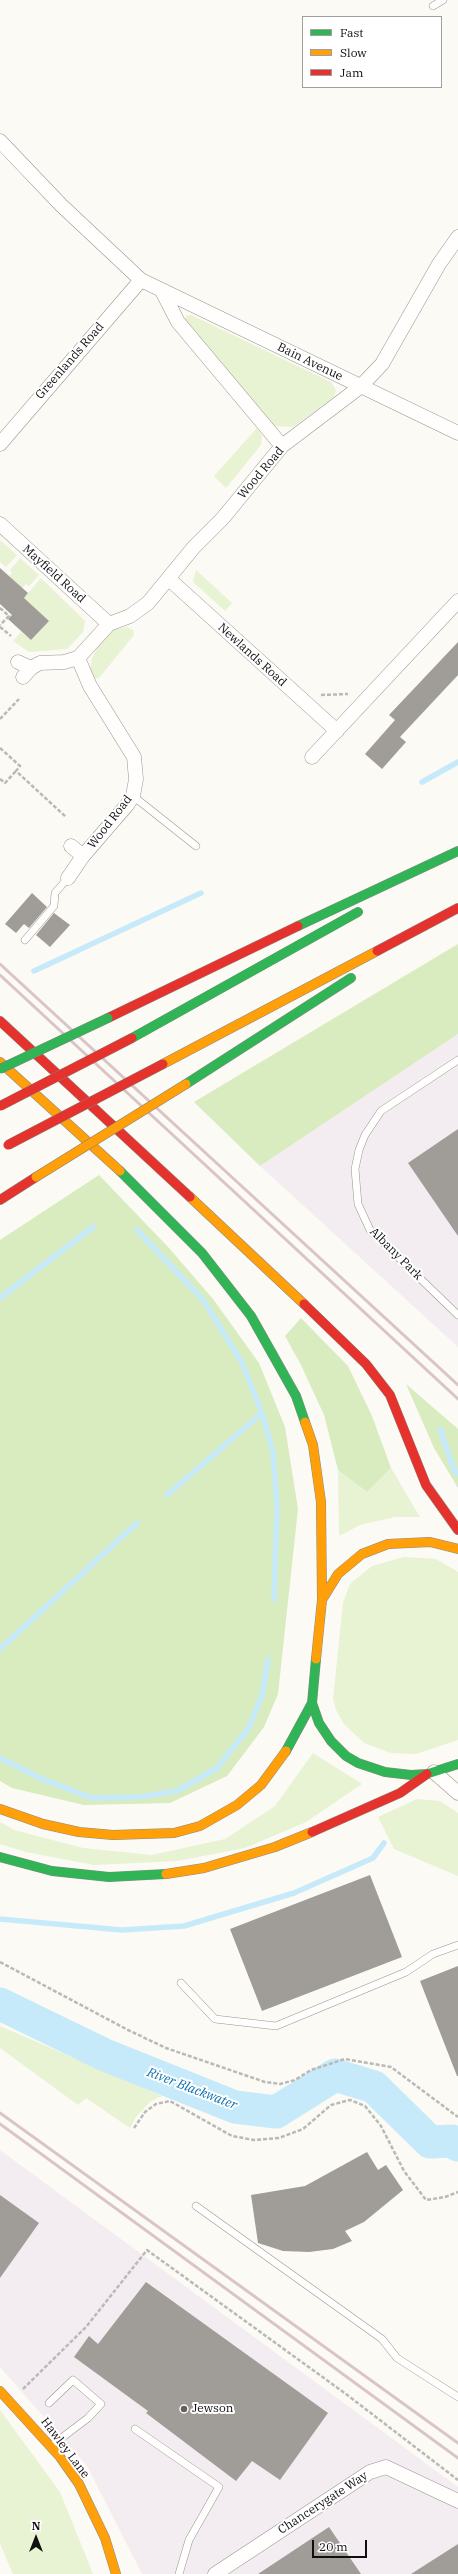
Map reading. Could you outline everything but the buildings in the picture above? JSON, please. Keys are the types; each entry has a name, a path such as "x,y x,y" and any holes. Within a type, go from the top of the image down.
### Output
{"main road":[{"path":"0,1069 108,1018 231,956 458,850"},
{"path":"384,897 458,854"},
{"path":"0,1106 132,1038 364,908"},
{"path":"4,1147 458,908"},
{"path":"0,1200 297,1014 430,924"},
{"path":"0,1021 245,1247 366,1364 392,1400 426,1485 458,1530"},
{"path":"0,1062 126,1177 202,1253 251,1316 269,1345 296,1396 313,1445 321,1502 322,1600 312,1703 296,1736 261,1785 237,1806 200,1826 167,1833 112,1835 79,1832 43,1824 0,1809"},
{"path":"322,1600 329,1586 348,1563 374,1548 388,1544 430,1542 458,1549"},
{"path":"312,1703 319,1724 331,1741 346,1756 358,1763 385,1772 430,1773"},
{"path":"0,1857 52,1871 110,1877 166,1874 204,1868 276,1847 321,1829 400,1793 430,1773 458,1764"},
{"name":"Hawley Lane","path":"0,2390 51,2446 78,2484 105,2538 116,2574"}],"street":[{"name":"Bain Avenue","path":"1,144 61,205 141,280 458,433"},
{"name":"Wood Road","path":"68,878 83,856 133,796 136,779 134,757 90,686 78,658 109,624 130,616 148,603 282,446 360,387 382,364 439,264 458,237"},
{"name":"Greenlands Road","path":"0,444 141,280"},
{"path":"162,291 178,322 282,446"},
{"name":"Mayfield Road","path":"0,524 109,624"},
{"name":"Newlands Road","path":"169,579 337,731"},
{"path":"312,757 373,694 458,601"},
{"path":"24,669 40,663 64,662 78,658"},
{"name":"Wood Road","path":"71,846 83,856"},
{"path":"430,1773 458,1793"},
{"name":"Chancerygate Way","path":"215,2574 370,2472 386,2467 458,2501"}],"lane":[{"path":"433,6 443,0"},
{"path":"133,796 196,846"},
{"path":"25,940 54,906 55,893 68,878"},
{"name":"Albany Park","path":"458,1060 389,1105 377,1115 359,1150 355,1185 358,1204 370,1230 458,1315"},
{"path":"181,1983 214,2019 276,2026 406,1972 433,1954 458,1945"},
{"path":"196,2206 382,2339 397,2358 458,2397"},
{"path":"49,2403 73,2380 100,2404 88,2418 51,2446"},
{"path":"135,2428 219,2487 189,2540 179,2574"}],"path":[{"path":"0,608 9,616 0,626 11,636"},
{"path":"299,698 311,695 373,694"},
{"path":"0,719 19,699"},
{"path":"0,748 20,766 5,783 0,779"},
{"path":"16,771 66,817"},
{"path":"0,1962 128,2030 166,2048 237,2072 280,2084 345,2059 391,2067 458,2116"},
{"path":"134,2128 145,2112 156,2104 170,2101 232,2136 254,2140 280,2138 303,2129 331,2105 350,2100 365,2106 381,2126 404,2171 426,2200 445,2197 458,2192"},
{"path":"17,2395 86,2327 146,2250 346,2394 458,2480"}],"shaded area":[{"path":"458,1034 458,1347 260,1166"},
{"path":"0,2150 458,2487 458,2574 142,2574 87,2466 0,2367"}],"green space":[{"path":"191,315 331,382 336,390 334,397 293,427 274,426 185,321 186,316"},
{"path":"257,428 262,436 261,445 226,488 214,476"},
{"path":"0,540 17,555 6,567 0,562"},
{"path":"20,558 39,575 29,586 26,584 22,588 9,576 12,573 10,570"},
{"path":"196,570 232,603 225,611 193,582"},
{"path":"41,578 85,621 83,632 67,649 29,652 13,641 21,632 31,640 48,621 24,598"},
{"path":"127,627 133,630 134,635 99,678 93,679 90,671 92,658 100,643 113,630"},
{"path":"458,944 458,1034 260,1166 194,1102"},
{"path":"99,1175 169,1248 213,1299 259,1363 285,1427 298,1509 278,1694 264,1727 227,1776 170,1803 84,1805 12,1788 0,1781 0,1240"},
{"path":"301,1318 348,1366 372,1416 391,1468 367,1492 338,1470 324,1415 301,1365 285,1336"},
{"path":"406,1384 458,1429 458,1488 434,1448"},
{"path":"391,1468 420,1517 395,1517 360,1525 339,1536 338,1470 367,1492"},
{"path":"404,1557 436,1559 458,1572 458,1740 416,1754 391,1753 364,1743 344,1724 336,1710 333,1699 343,1603 350,1584 372,1566"},
{"path":"313,1753 362,1784 306,1822 245,1848 177,1861 94,1865 26,1852 0,1844 0,1822 14,1830 83,1848 152,1855 225,1839 275,1806"},
{"path":"417,1799 440,1801 458,1813 458,1876 394,1849 378,1817"},
{"path":"0,2026 162,2096 150,2102 136,2117 130,2128 86,2098 78,2105 0,2048"},
{"path":"0,2410 60,2492 93,2574 13,2574 0,2544"}],"waterway":[{"path":"422,782 458,762"},
{"path":"34,971 201,893"},
{"path":"0,1298 93,1227"},
{"path":"137,1230 204,1301 242,1363 262,1413 273,1452 277,1506 274,1599"},
{"path":"167,1495 262,1413"},
{"path":"440,1429 454,1470 458,1474"},
{"path":"0,1649 137,1523"},
{"path":"0,1758 42,1779 92,1798 140,1797 177,1791 217,1768 248,1729 262,1696 268,1659"},
{"path":"0,1919 122,1930 184,1926 294,1893 373,1858 384,1843"},
{"name":"River Blackwater","path":"0,2004 105,2055 235,2107 276,2112 335,2075 374,2087 430,2142 452,2141 458,2145"}],"railway":[{"path":"0,964 458,1385"},
{"path":"0,975 458,1399"},
{"path":"0,2113 458,2443"},
{"path":"0,2124 458,2458"}],"traffic: fast":[{"path":"298,926 458,851"},
{"path":"132,1038 358,912"},
{"path":"186,1084 351,978"},
{"path":"0,1069 108,1018"},
{"path":"120,1171 202,1253 251,1316 296,1396 305,1422"},
{"path":"316,1659 312,1703 319,1723 331,1741 346,1756 358,1763 385,1772 411,1775 427,1774 458,1764"},
{"path":"286,1751 312,1703"},
{"path":"0,1857 52,1871 109,1877 166,1874"}],"traffic: slow":[{"path":"163,1064 377,951"},
{"path":"0,1062 120,1171"},
{"path":"36,1177 186,1084"},
{"path":"190,1197 304,1304"},
{"path":"305,1422 313,1445 321,1502 322,1600"},
{"path":"316,1659 322,1600 338,1574 362,1554 388,1544 430,1542 458,1549"},
{"path":"0,1809 43,1824 79,1832 113,1835 174,1833 200,1826 237,1805 261,1785 286,1751"},
{"path":"166,1874 204,1868 275,1847 312,1832"},
{"path":"0,2391 60,2457 79,2484 105,2538 116,2574"}],"traffic: jam":[{"path":"377,951 458,908"},
{"path":"108,1018 298,926"},
{"path":"0,1021 190,1197"},
{"path":"0,1106 132,1038"},
{"path":"8,1145 163,1064"},
{"path":"0,1200 36,1177"},
{"path":"304,1304 366,1364 390,1395 426,1485 458,1530"},
{"path":"312,1832 400,1793 427,1774"}],"place":[{"name":"Jewson","path":"184,2409"}]}
